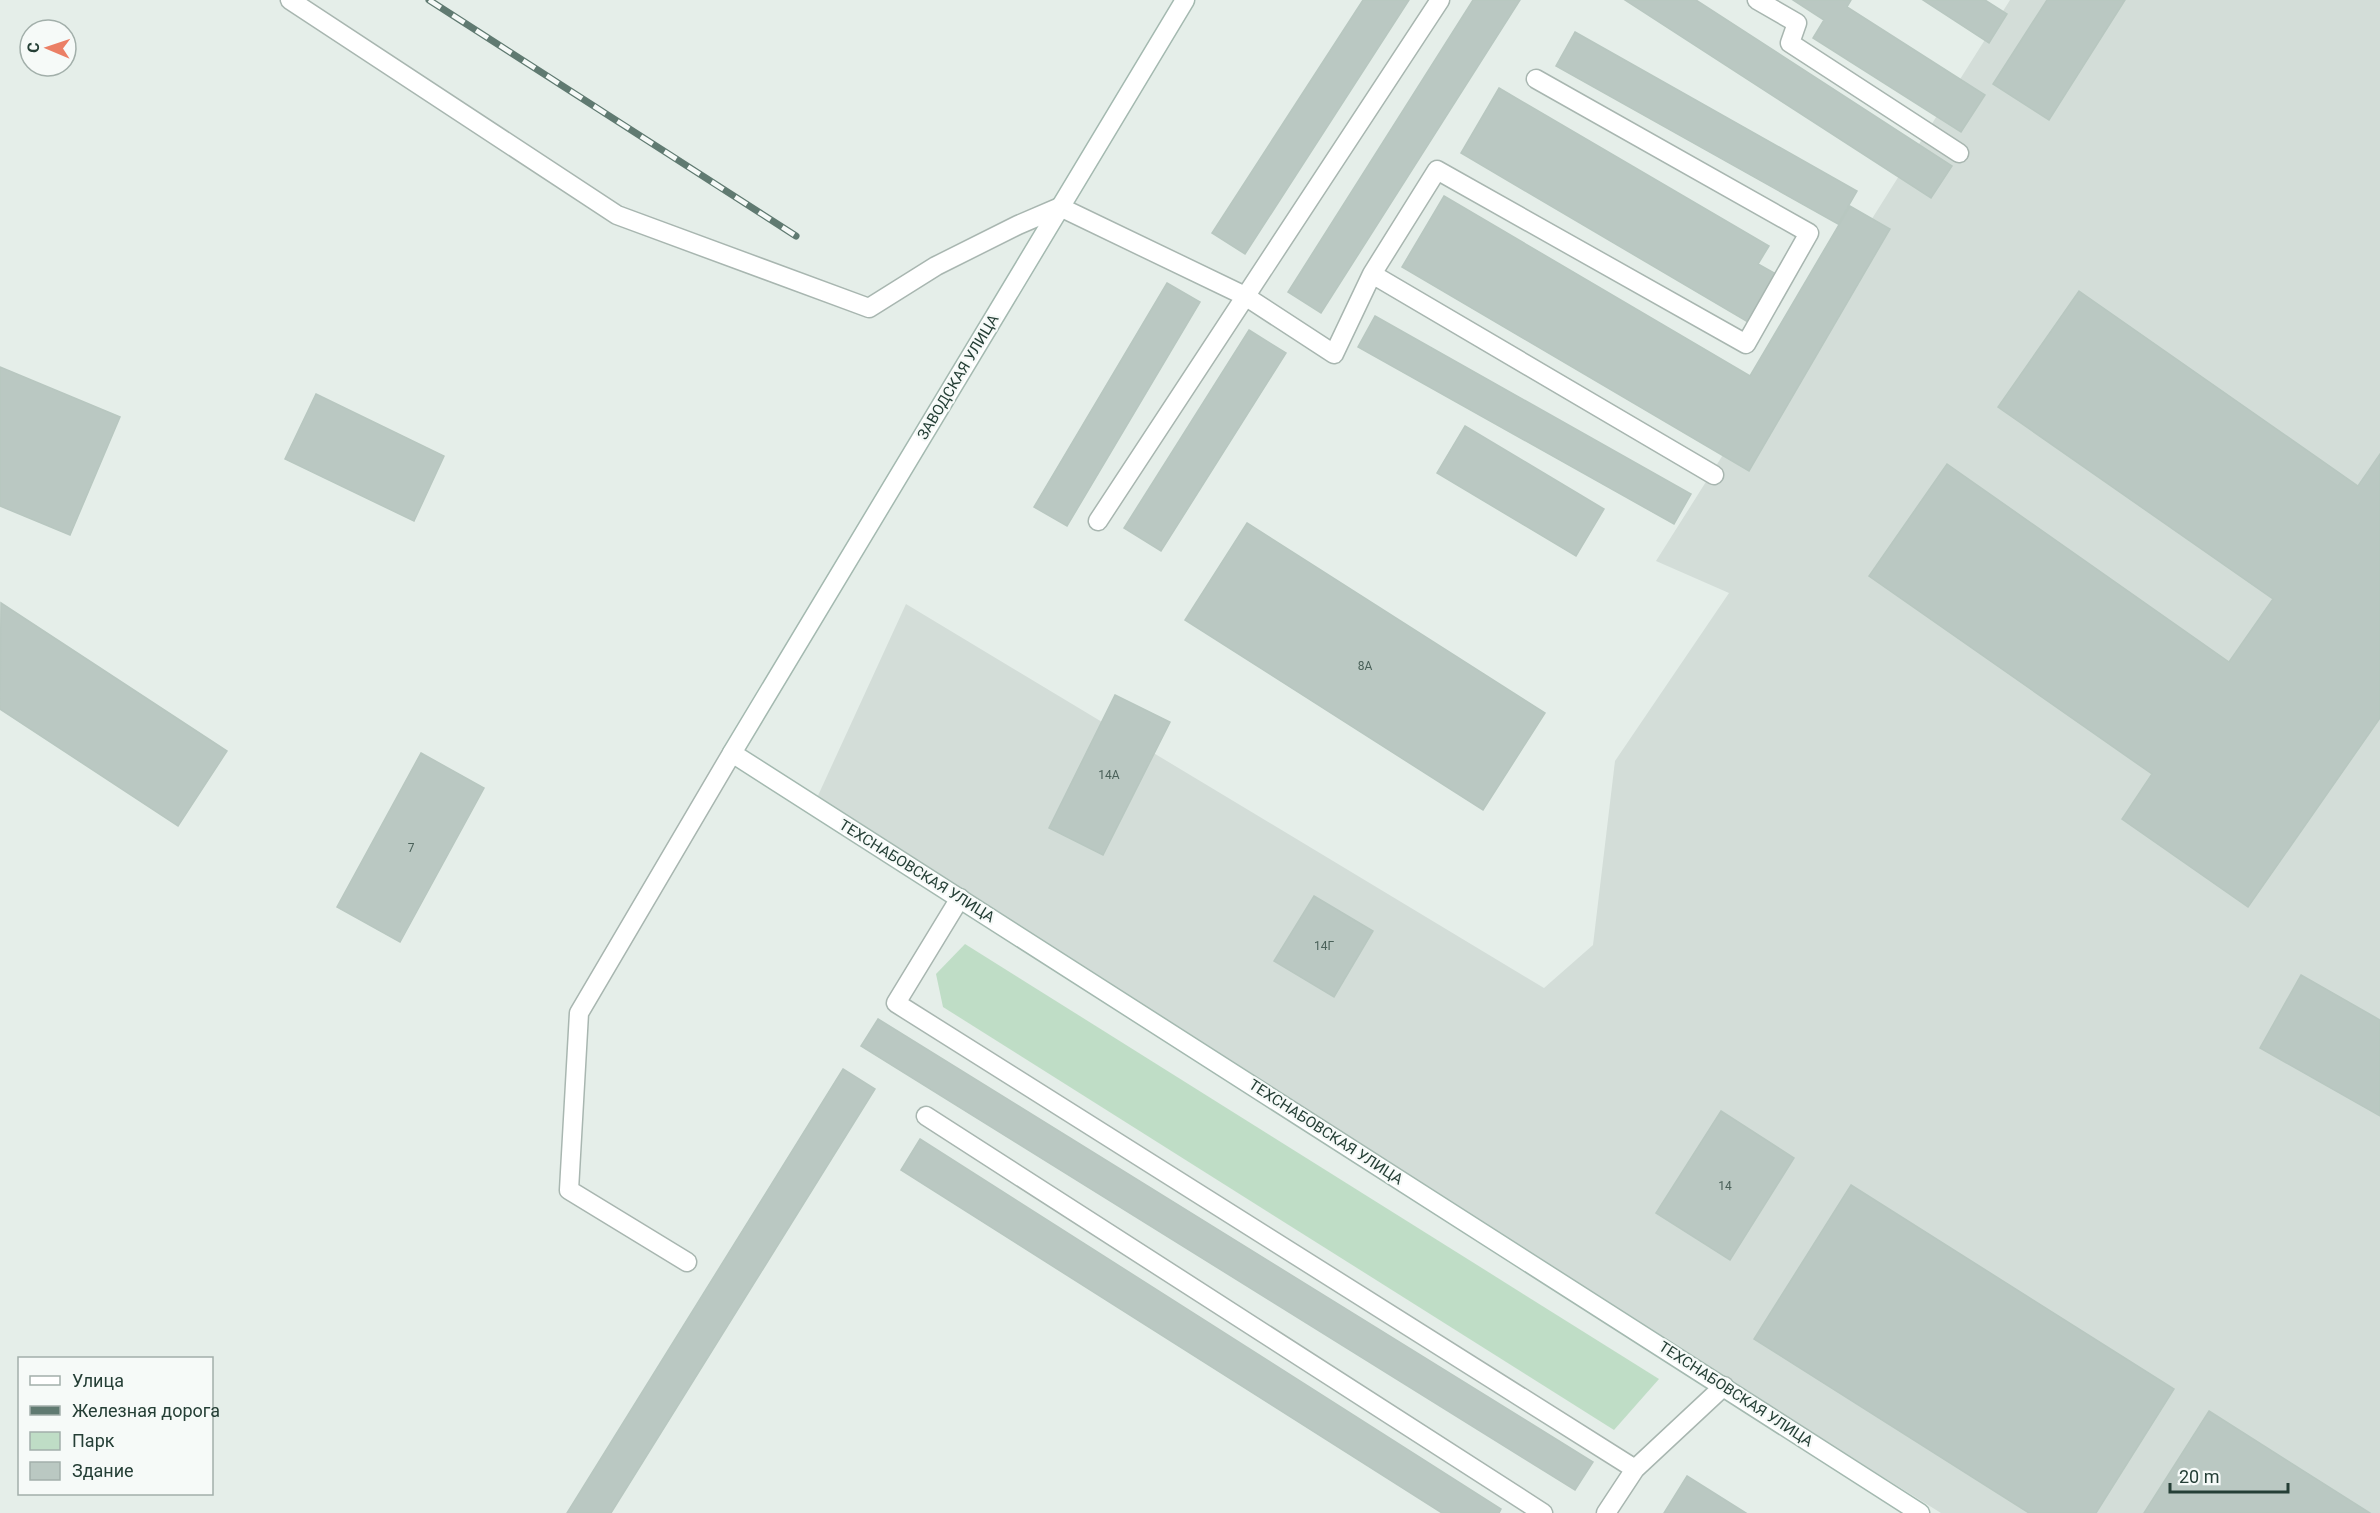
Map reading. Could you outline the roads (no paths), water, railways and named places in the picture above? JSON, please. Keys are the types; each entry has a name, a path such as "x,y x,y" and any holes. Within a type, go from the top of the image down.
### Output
{"street":[{"path":"290,0 617,215 869,308 936,266 1060,207 1245,296 1334,354 1372,274 1437,170 1746,344 1809,233 1536,79"},
{"name":"ЗАВОДСКАЯ УЛИЦА","path":"687,1262 569,1190 579,1013 732,753 1185,0"},
{"path":"1098,521 1440,0"},
{"path":"1757,0 1797,23 1790,43 1959,153"},
{"path":"1372,274 1714,475"},
{"name":"ТЕХСНАБОВСКАЯ УЛИЦА","path":"732,753 1920,1513"},
{"path":"960,898 896,1003 1635,1469"},
{"path":"926,1116 1543,1513"},
{"path":"1605,1513 1635,1469 1724,1386"}],"railway":[{"path":"429,0 796,236"}]}
